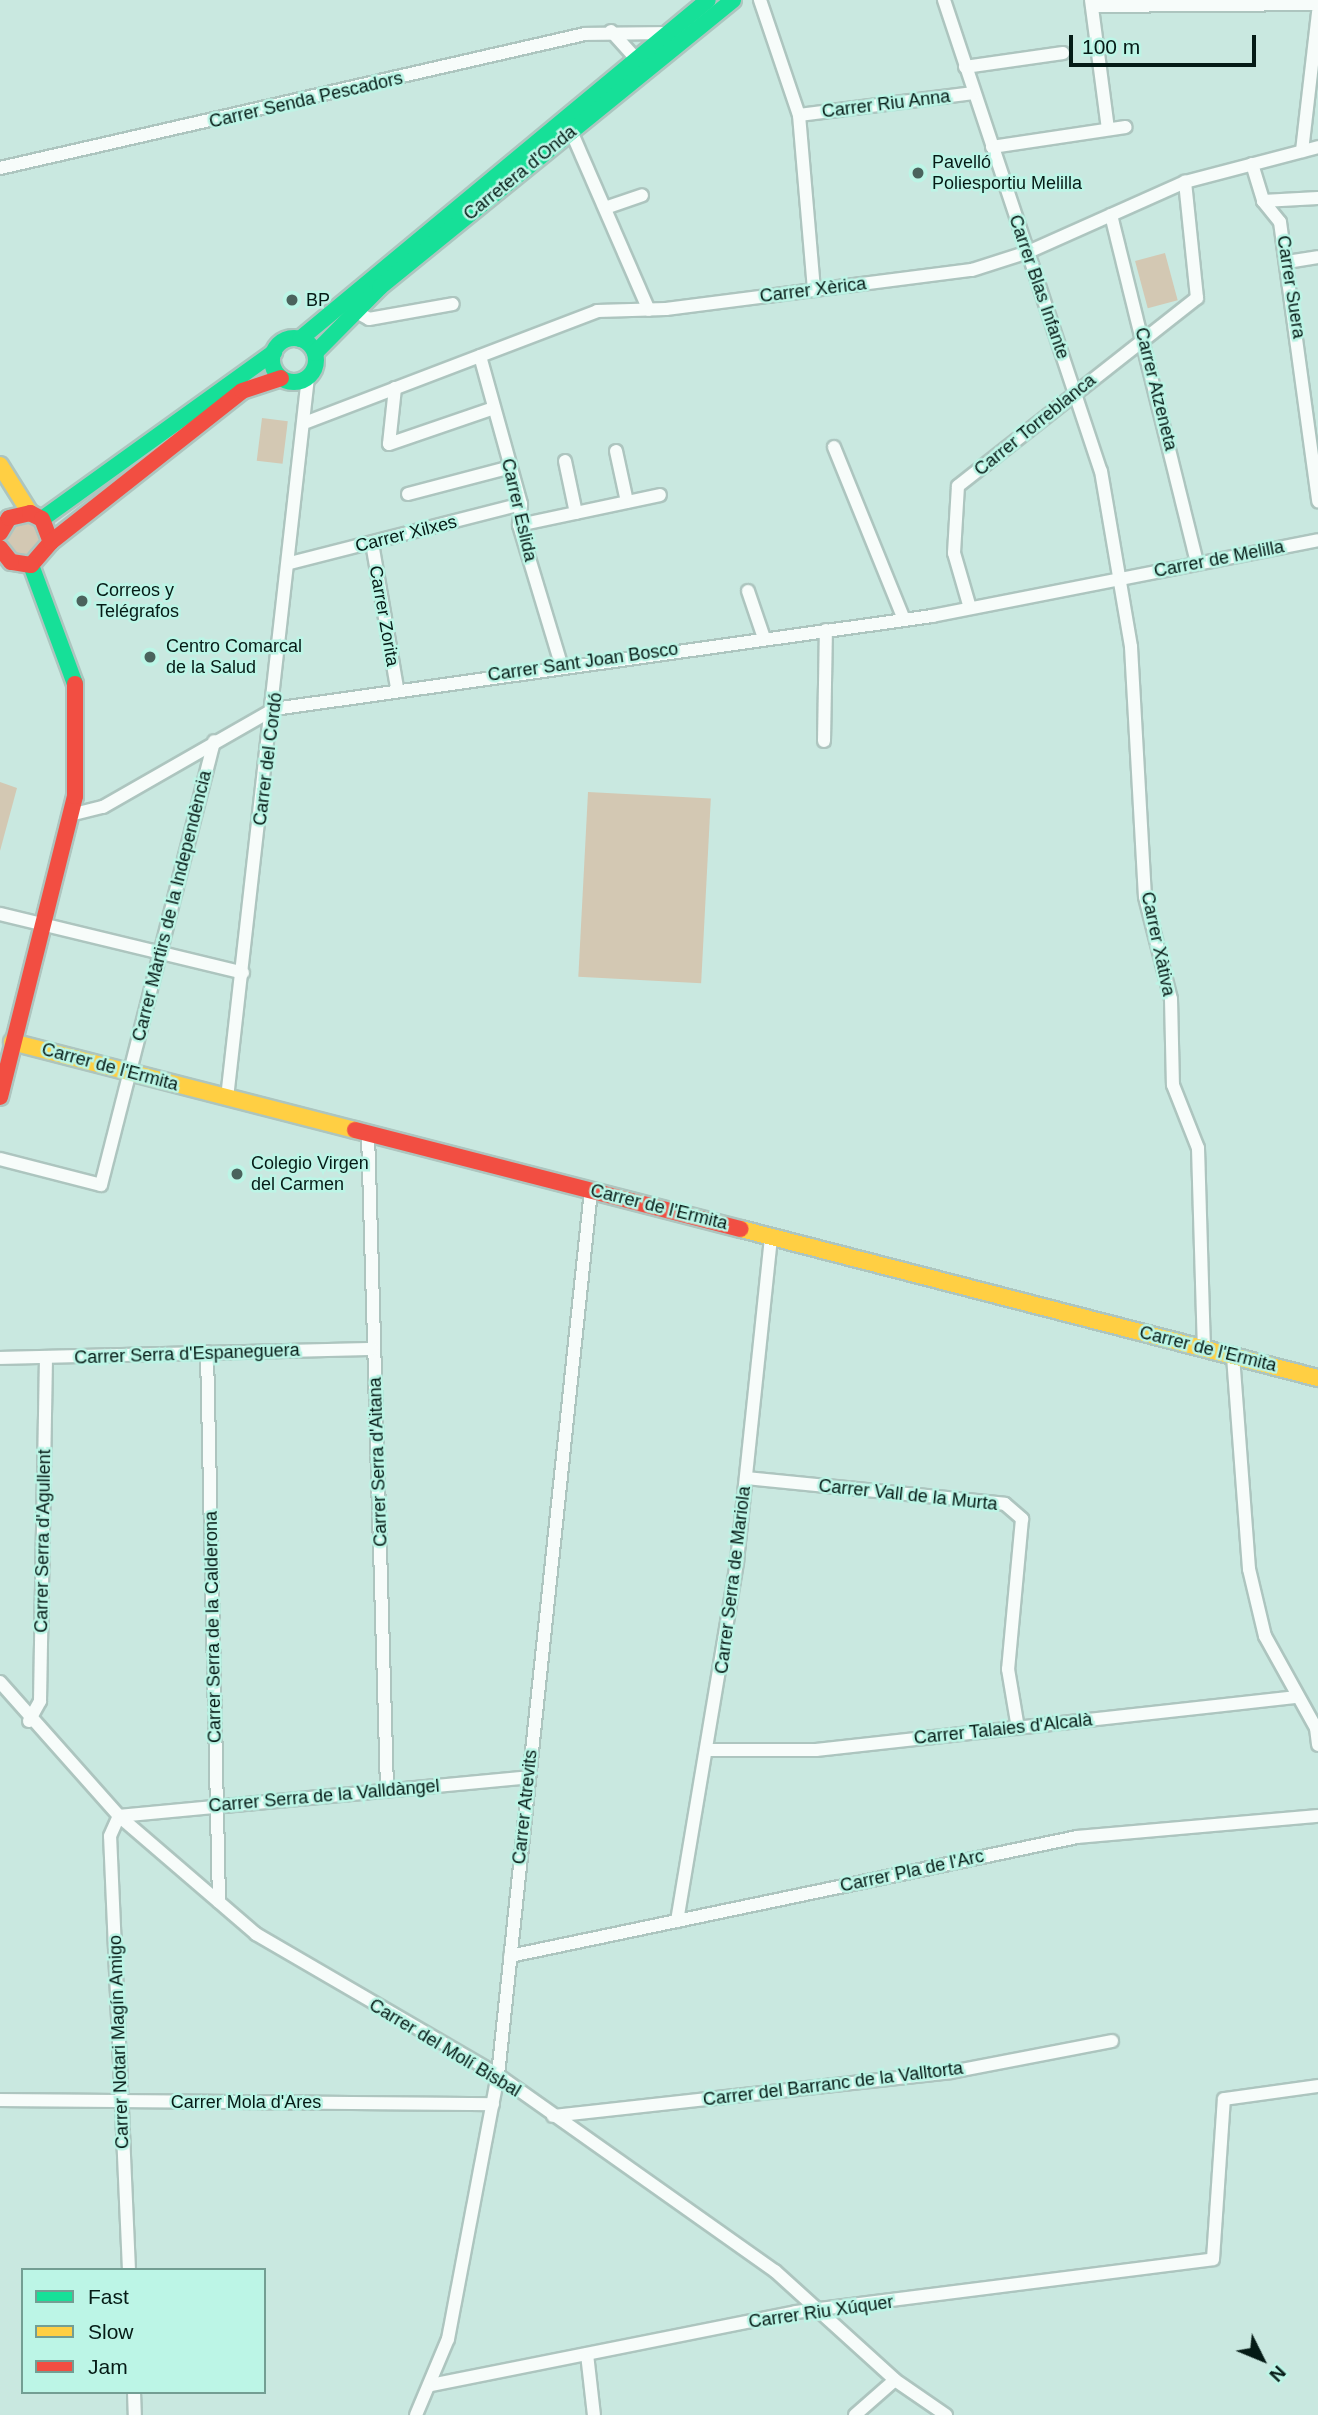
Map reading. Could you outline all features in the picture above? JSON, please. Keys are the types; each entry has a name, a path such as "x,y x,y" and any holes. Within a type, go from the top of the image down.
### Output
{"main road":[{"name":"Carretera d'Onda","path":"300,339 708,0"},
{"name":"Carretera d'Onda","path":"315,354 354,310 733,0"},
{"path":"1,527 36,516 274,352 283,341 300,339 315,354 307,377 281,378 242,391 51,542 31,565"},
{"path":"274,352 273,366 281,378"},
{"path":"0,465 51,542"},
{"path":"0,1097 6,1040 42,925 70,815 75,680 31,565 1,554"},
{"name":"Carrer de l'Ermita","path":"6,1040 1318,1378"}],"street":[{"path":"760,0 799,115 814,290"},
{"name":"Carrer Blas Infante","path":"944,0 1101,471 1120,578"},
{"path":"1108,129 1092,3 1318,4"},
{"path":"1302,151 1318,12"},
{"name":"Carrer Senda Pescadors","path":"0,168 611,31 667,33"},
{"path":"611,31 635,58"},
{"path":"965,67 1063,53"},
{"name":"Carrer Riu Anna","path":"799,115 974,93"},
{"path":"992,147 1126,127"},
{"path":"571,131 649,310"},
{"name":"Carrer Xèrica","path":"307,422 597,311 649,310 972,270 1028,252 1185,182 1318,147"},
{"name":"Carrer Suera","path":"1252,164 1263,201 1280,222 1318,501"},
{"name":"Carrer Torreblanca","path":"970,608 954,553 958,486 1197,298 1185,182"},
{"path":"605,208 642,194"},
{"path":"1263,201 1318,198"},
{"name":"Carrer Atzeneta","path":"1111,215 1144,339 1197,563"},
{"path":"1287,262 1318,257"},
{"path":"354,310 369,318 453,304"},
{"name":"Carrer Eslida","path":"480,356 520,504 519,525 561,664"},
{"name":"Carrer del Cordó","path":"227,1098 307,422 307,377"},
{"path":"395,388 389,444 494,408"},
{"path":"834,446 904,620"},
{"path":"616,450 626,502"},
{"path":"565,461 576,513"},
{"path":"408,494 511,467"},
{"path":"519,525 660,495"},
{"name":"Carrer Xilxes","path":"290,563 520,504"},
{"name":"Carrer de Melilla","path":"1120,578 1318,540"},
{"name":"Carrer Zorita","path":"372,543 397,688"},
{"name":"Carrer Sant Joan Bosco","path":"70,815 103,807 274,709 561,664 904,620 1120,578"},
{"name":"Carrer Xàtiva","path":"1120,578 1131,647 1145,897 1171,999 1173,1086 1198,1148 1204,1348"},
{"path":"748,591 764,638"},
{"path":"824,741 826,630"},
{"name":"Carrer Màrtirs de la Independència","path":"0,1160 101,1185 214,741"},
{"path":"0,914 243,973"},
{"name":"Carrer Serra d'Aitana","path":"368,1133 387,1790"},
{"name":"Carrer Atrevits","path":"416,2415 431,2385 468,2250 498,2076 591,1190"},
{"name":"Carrer Serra de Mariola","path":"677,1921 709,1750 746,1478 771,1236"},
{"name":"Carrer Serra d'Espaneguera","path":"0,1358 46,1359 373,1349"},
{"name":"Carrer Serra de la Calderona","path":"207,1352 219,1902"},
{"path":"1233,1356 1248,1569 1265,1636 1297,1697 1317,1728 1318,1745"},
{"name":"Carrer Serra d'Agullent","path":"29,1721 40,1700 46,1359"},
{"name":"Carrer Vall de la Murta","path":"746,1478 1005,1504 1022,1518 1009,1669 1018,1728"},
{"name":"Carrer del Molí Bisbal","path":"0,1682 29,1721 119,1816 219,1902 317,1974 498,2076 775,2271 895,2380 946,2415"},
{"name":"Carrer Talaies d'Alcalà","path":"709,1750 816,1749 1297,1697"},
{"name":"Carrer Serra de la Valldàngel","path":"119,1816 528,1777"},
{"name":"Carrer Notari Magín Amigo","path":"119,1816 110,1836 129,2268"},
{"name":"Carrer Pla de l'Arc","path":"510,1956 1077,1837 1318,1816"},
{"name":"Carrer del Barranc de la Valltorta","path":"554,2116 951,2073 1112,2041"},
{"name":"Carrer Riu Xúquer","path":"431,2385 819,2311 1213,2259 1224,2099 1318,2085"},
{"name":"Carrer Mola d'Ares","path":"0,2100 493,2104"},
{"path":"587,2354 594,2415"},
{"path":"855,2415 895,2380"},
{"path":"134,2394 135,2415"}],"shaded area":[{"path":"1165,253 1178,300 1148,308 1135,261"},
{"path":"262,418 288,421 283,464 257,461"},
{"path":"25,521 38,526 43,539 38,552 25,557 12,552 7,539 12,526"},
{"path":"0,782 17,788 0,851"},
{"path":"588,792 711,798 701,983 578,977"}],"traffic: fast":[{"path":"300,339 708,0"},
{"path":"315,353 380,287 733,0"},
{"path":"294,338 309,345 316,360 309,375 294,382 279,375 272,360 279,345 294,338"},
{"path":"42,519 274,352"},
{"path":"31,565 75,684"}],"traffic: slow":[{"path":"0,465 30,513"},
{"path":"12,1042 355,1130"},
{"path":"741,1229 1318,1378"}],"traffic: jam":[{"path":"51,542 242,391 281,378"},
{"path":"0,533 9,518 30,513 42,519 51,542 31,565 11,562 0,548"},
{"path":"0,1097 75,796 75,684"},
{"path":"355,1130 741,1229"}],"place":[{"name":"Pavelló Poliesportiu Melilla","path":"918,173"},
{"name":"BP","path":"292,300"},
{"name":"Correos y Telégrafos","path":"82,601"},
{"name":"Centro Comarcal de la Salud","path":"150,657"},
{"name":"Colegio Virgen del Carmen","path":"237,1174"}]}
